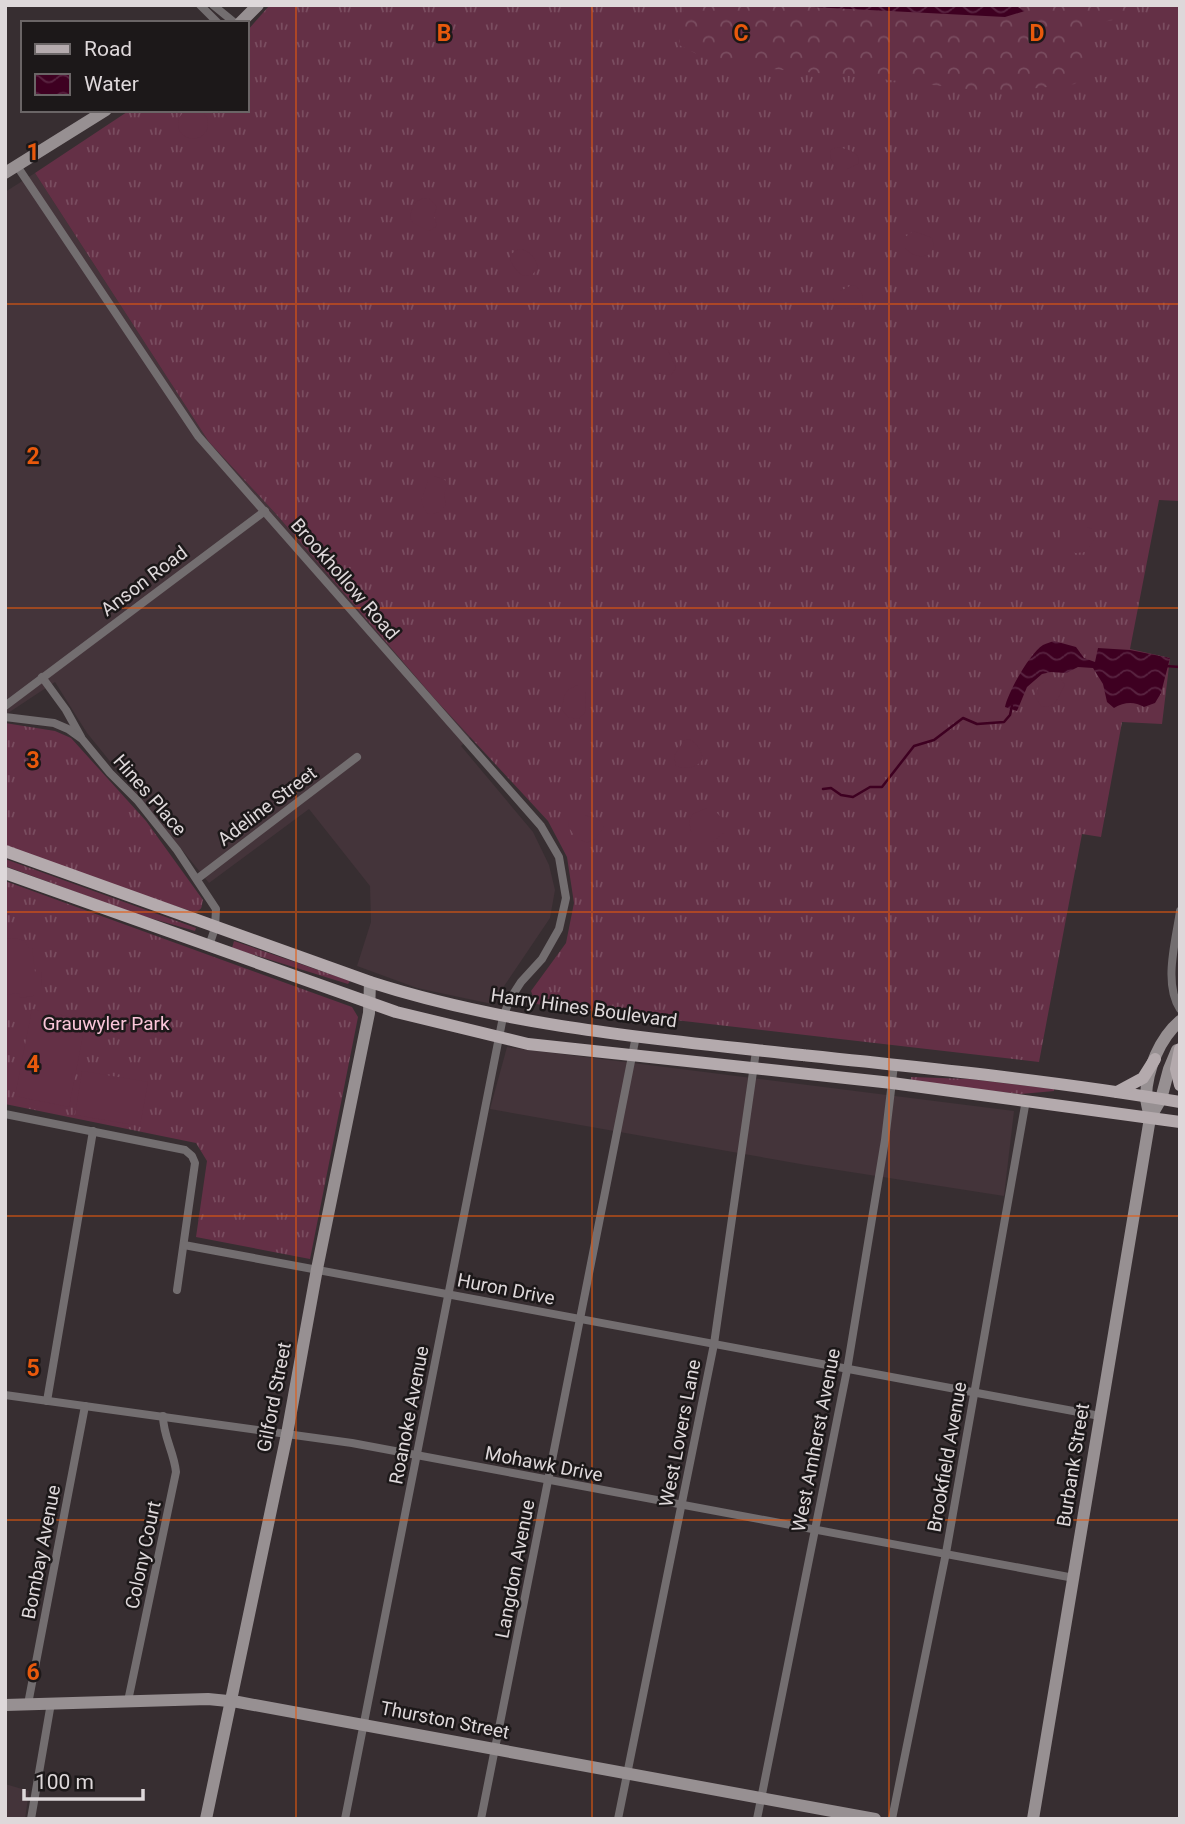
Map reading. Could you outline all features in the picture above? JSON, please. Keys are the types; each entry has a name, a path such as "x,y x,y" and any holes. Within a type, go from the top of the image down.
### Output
{"main road":[{"name":"Harry Hines Boulevard","path":"5,851 370,982 503,1017 636,1036 894,1065 1180,1102"},
{"name":"Harry Hines Boulevard","path":"5,873 370,1003 499,1038 549,1048 892,1083 1180,1122"},
{"path":"1180,1048 1176,1069 1180,1085"},
{"path":"1115,1093 1143,1078 1155,1059"}],"street":[{"path":"200,5 216,21"},
{"path":"213,5 235,21"},
{"path":"240,21 258,5"},
{"path":"5,173 103,112"},
{"name":"Brookhollow Road","path":"17,166 198,436 541,826 559,857 566,898 559,929 542,959 510,999 503,1017"},
{"name":"Anson Road","path":"5,706 265,511"},
{"path":"42,677 66,710 82,739"},
{"name":"Hines Place","path":"5,717 54,723 82,739 151,816 197,879 216,909 215,928"},
{"name":"Adeline Street","path":"197,879 357,757"},
{"path":"1180,911 1172,972 1174,998 1180,1009"},
{"path":"209,946 215,928"},
{"name":"Gilford Street","path":"206,1819 287,1434 370,1003 370,982"},
{"name":"Roanoke Avenue","path":"345,1819 503,1017"},
{"path":"1150,1118 1146,1097 1155,1059 1165,1037 1180,1021"},
{"name":"Langdon Avenue","path":"481,1819 636,1036"},
{"path":"1150,1118 1161,1099 1169,1069 1180,1048"},
{"name":"West Lovers Lane","path":"618,1819 713,1344 756,1051"},
{"name":"West Amherst Avenue","path":"757,1819 847,1370 894,1065"},
{"name":"Brookfield Avenue","path":"892,1819 946,1553 1026,1100"},
{"path":"5,1114 185,1150 192,1156 195,1163 177,1290"},
{"name":"Burbank Street","path":"1033,1819 1150,1118"},
{"path":"47,1401 93,1130"},
{"name":"Huron Drive","path":"184,1245 1100,1416"},
{"name":"Mohawk Drive","path":"5,1395 287,1434 418,1456 1074,1578"},
{"name":"Bombay Avenue","path":"28,1704 85,1406"},
{"name":"Colony Court","path":"128,1701 176,1472 172,1451 163,1431 163,1416"},
{"name":"Thurston Street","path":"5,1705 208,1699 232,1701 875,1819"},
{"path":"32,1819 51,1703"}],"shaded area":[{"path":"35,173 209,442 276,514 470,737 461,746 533,832 549,865 555,890 550,918 492,1004 417,988 357,966 371,922 370,886 309,809 209,883 87,733 55,682 5,715 5,192"},
{"path":"507,1047 1014,1111 1004,1196 806,1165 490,1109"},
{"path":"5,1784 29,1791 25,1819 5,1819"}],"green space":[{"path":"684,5 773,5 1005,17 1024,11 1014,5 1132,6 1123,18 1103,22 1087,34 1087,68 1075,84 985,91 717,64 679,45"},
{"path":"1180,5 1180,501 1159,500 1130,649 1170,658 1162,724 1122,722 1101,837 1082,834 1039,1062 536,1004 531,991 566,943 574,903 567,857 548,821 434,698 276,514 209,442 35,173 127,112 248,112 248,30 269,6"},
{"path":"185,112 201,112 207,118 207,130 199,138 187,138 179,130 179,118"},
{"path":"836,147 857,155 859,163 846,170 837,170 830,157 831,150"},
{"path":"428,198 437,206 434,216 437,226 429,231 413,223 410,218 415,204"},
{"path":"914,231 932,238 934,246 930,254 917,256 905,248 905,237"},
{"path":"519,249 532,255 536,261 538,268 531,276 520,274 510,261 511,254"},
{"path":"852,285 862,293 861,306 856,309 837,308 833,298"},
{"path":"659,346 668,350 676,368 671,375 652,370 652,353"},
{"path":"434,476 447,481 444,494 446,505 438,512 430,514 421,502 428,480"},
{"path":"1066,526 1086,526 1093,530 1095,538 1086,552 1075,553 1061,539 1060,531"},
{"path":"1048,678 1060,678 1065,685 1053,704 1041,706 1035,697 1038,687"},
{"path":"578,685 585,692 586,712 578,719 568,717 563,706 567,691"},
{"path":"5,723 55,731 71,738 146,821 203,900 201,909 194,912 108,884 5,845"},
{"path":"685,739 695,743 703,759 687,768 676,766 674,756"},
{"path":"712,808 727,823 727,831 709,844 702,844 691,831 689,821 693,814"},
{"path":"574,815 585,815 599,820 604,827 595,839 586,843 569,827 568,819"},
{"path":"5,859 196,928 195,931 136,914 5,866"},
{"name":"Grauwyler Park","path":"5,881 352,1007 358,1017 310,1259 196,1237 207,1161 196,1143 5,1104"},
{"path":"18,938 32,948 35,972 41,972 42,985 33,996 20,998 19,993 5,995 5,939"},
{"path":"234,941 350,981 348,984 232,948"},
{"path":"32,1009 86,1020 69,1107 15,1096"},
{"path":"82,1071 148,1082 140,1126 75,1115"},
{"path":"911,1077 969,1079 1054,1091 1021,1094 911,1082"}],"water":[{"path":"773,5 1014,5 1025,11 1005,17"},
{"path":"1054,641 1076,647 1084,658 1095,662 1098,648 1130,650 1170,658 1161,693 1155,703 1144,707 1129,703 1114,708 1107,702 1103,684 1093,668 1078,667 1066,673 1042,674 1027,687 1017,711 1005,707 1026,664 1038,649"}],"waterway":[{"path":"1166,666 1180,667"},
{"path":"823,789 831,788 841,795 853,797 870,787 882,787 914,746 934,740 963,718 977,724 1004,722 1010,715 1012,706"}]}
